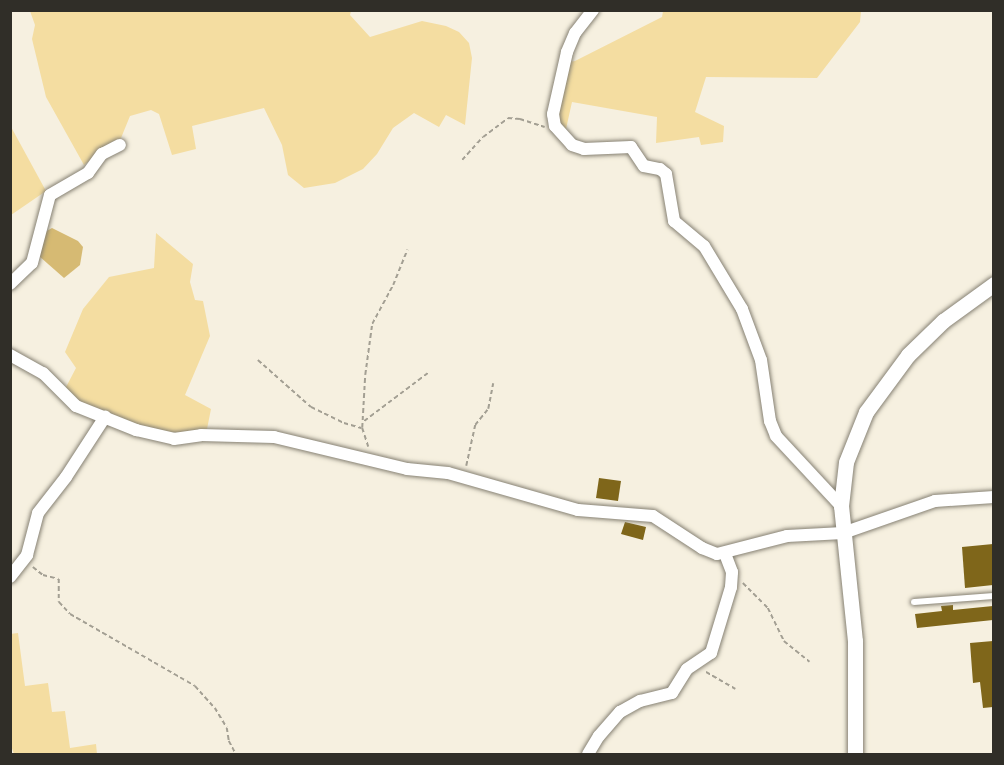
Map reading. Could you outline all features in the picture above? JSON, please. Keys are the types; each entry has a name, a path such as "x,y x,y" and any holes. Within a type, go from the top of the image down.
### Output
{"street":[{"path":"593,10 575,33 567,52 553,114 555,126 569,143 580,148 631,147 644,166 666,174 674,221 704,246 742,309 761,360 770,421 776,436 841,506"},
{"path":"10,284 32,262 50,195 88,173 102,153 120,145"},
{"path":"855,754 855,640 841,506 843,479 852,443 877,395 908,355 929,334 993,284"},
{"path":"10,355 43,374 76,406 162,437 274,437 373,462 464,478 578,510 653,516 702,548 725,554 787,536 843,533 935,501 993,497"},
{"path":"10,577 27,555 38,513 66,477 105,417"},
{"path":"588,754 598,736 620,712 640,701 672,693 687,669 711,653 725,611 732,572 725,554"}],"lane":[{"path":"914,602 993,596"}],"path":[{"path":"462,160 483,137 508,118 520,119 561,134"},
{"path":"373,462 362,428 365,375 372,324 393,285 407,250"},
{"path":"258,360 311,407 344,423 362,428"},
{"path":"363,421 429,372"},
{"path":"464,478 475,425 488,409 493,383"},
{"path":"27,555 39,573 58,579 59,602 63,609 195,686 210,701 227,728 229,741 236,754"},
{"path":"732,572 768,608 784,641 810,662"},
{"path":"695,665 735,689"}],"shaded area":[{"path":"30,11 351,11 350,15 370,37 422,21 446,26 459,32 469,43 472,58 465,125 446,115 439,127 414,113 393,128 377,154 363,169 335,183 304,188 288,175 282,145 264,108 192,126 196,149 172,155 159,114 151,110 130,116 121,138 110,143 84,165 46,97 32,39 35,25"},
{"path":"663,11 861,11 860,22 817,78 706,77 695,112 724,126 723,142 701,145 699,137 656,143 657,117 572,102 566,129 558,122 557,107 569,62 662,17"},
{"path":"10,125 46,191 11,215 10,215"},
{"path":"52,228 78,241 83,247 80,265 64,278 39,256 45,232"},
{"path":"156,233 193,264 190,282 195,300 203,301 210,336 185,395 211,409 207,429 186,433 160,432 85,406 65,389 76,368 65,352 83,309 109,277 154,268"},
{"path":"18,633 25,686 48,683 52,712 65,711 70,748 96,744 97,754 14,754 10,743 10,634"}],"building":[{"path":"599,478 621,481 618,501 596,498"},
{"path":"625,522 646,527 643,540 621,534"},
{"path":"993,544 993,585 965,588 962,547"},
{"path":"953,605 953,610 993,606 993,620 917,628 915,614 942,611 941,606"},
{"path":"993,641 993,707 983,708 980,682 973,683 970,643"}]}
